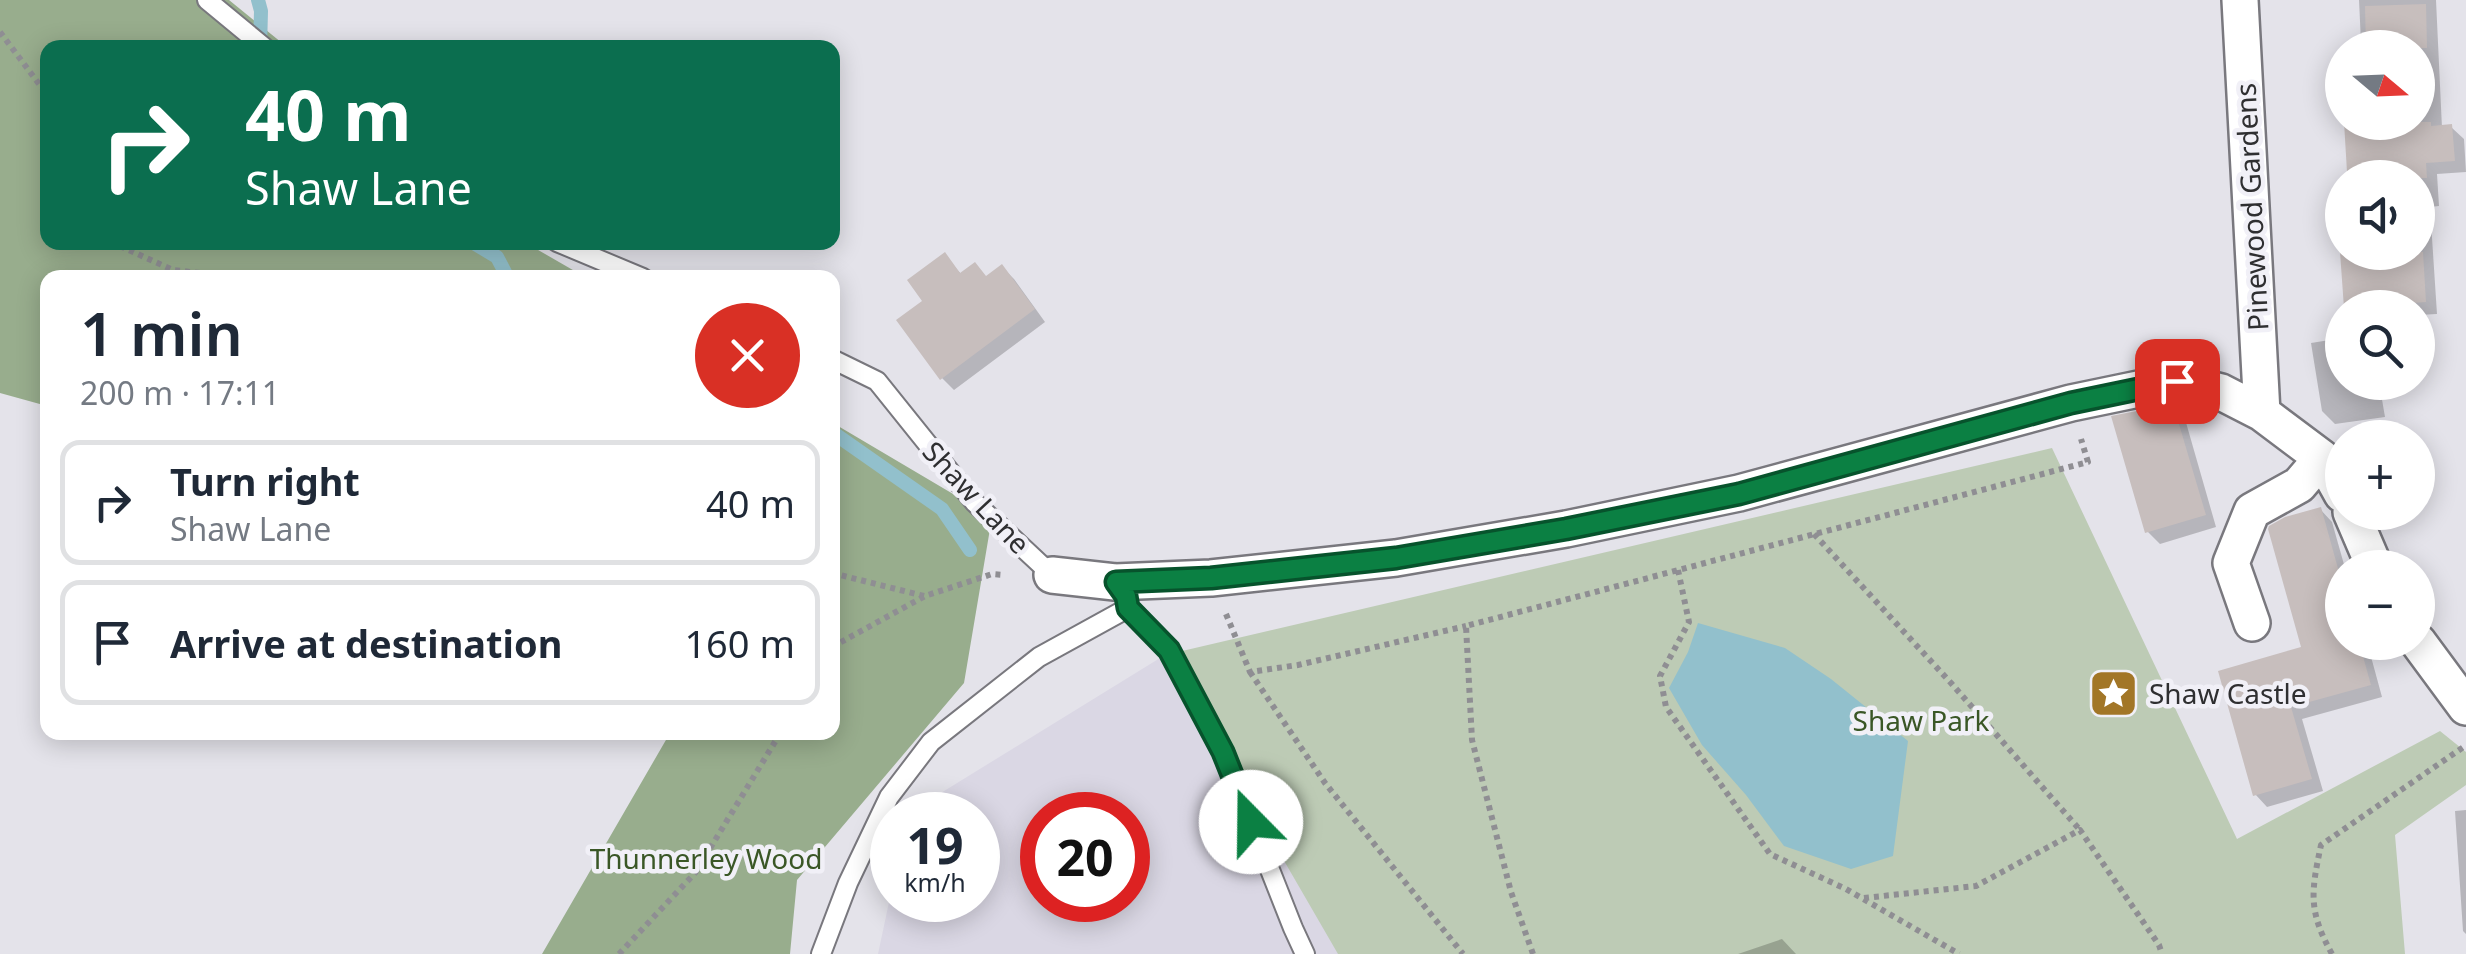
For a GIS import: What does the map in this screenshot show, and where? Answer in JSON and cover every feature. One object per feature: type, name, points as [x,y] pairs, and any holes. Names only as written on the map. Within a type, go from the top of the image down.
[{"type":"street","name":"Pinewood Gardens","points":[[2240,0],[2262,413]]},
{"type":"street","name":"Shaw Lane","points":[[1052,575],[1122,595],[1211,578],[1396,558],[1739,494],[2071,403],[2177,381],[2221,392],[2262,413],[2325,463]]},
{"type":"street","points":[[2252,623],[2232,563],[2252,511],[2299,485],[2322,458]]},
{"type":"street","points":[[2432,660],[2466,706]]},
{"type":"lane","points":[[206,0],[255,40]]},
{"type":"lane","points":[[575,250],[624,270]]},
{"type":"lane","name":"Shaw Lane","points":[[840,364],[877,381],[976,503],[1052,575]]},
{"type":"lane","points":[[821,954],[848,883],[889,797],[931,742],[1122,595],[1169,650],[1223,752],[1305,954]]},
{"type":"path","points":[[0,32],[40,85]]},
{"type":"path","points":[[128,250],[172,270]]},
{"type":"path","points":[[1250,672],[1298,665],[1466,626],[2088,462],[2071,403]]},
{"type":"path","points":[[1814,534],[2080,830],[2162,954]]},
{"type":"path","points":[[1678,570],[1689,622],[1660,676],[1666,708],[1770,854],[1863,898],[1959,954]]},
{"type":"path","points":[[840,643],[925,596],[992,574],[1052,575]]},
{"type":"path","points":[[840,575],[925,596]]},
{"type":"path","points":[[1211,578],[1250,672],[1325,783],[1462,954]]},
{"type":"path","points":[[1466,626],[1472,740],[1511,892],[1533,954]]},
{"type":"path","points":[[620,954],[695,872],[776,740]]},
{"type":"path","points":[[2332,954],[2319,932],[2312,890],[2321,845],[2466,746]]},
{"type":"path","points":[[1863,898],[1976,886],[2080,830]]},
{"type":"shaded area","points":[[1173,650],[1341,954],[878,954],[885,922],[1000,922],[1000,792],[942,792]]},
{"type":"green space","points":[[0,0],[229,0],[278,40],[40,40],[40,250],[538,250],[573,270],[40,270],[40,404],[0,393]]},
{"type":"green space","name":"Thunnerley Wood","points":[[840,427],[992,517],[964,683],[797,880],[790,954],[542,954],[666,740],[840,740]]},
{"type":"green space","name":"Shaw Park","points":[[2052,448],[2237,839],[2440,731],[2466,752],[2466,785],[2395,835],[2405,954],[1338,954],[1165,655]]},
{"type":"water","points":[[1698,623],[1785,648],[1831,679],[1908,741],[1893,856],[1851,869],[1784,846],[1702,745],[1669,688]]},
{"type":"building","points":[[2426,4],[2427,30],[2366,30],[2365,6]]},
{"type":"building","points":[[2452,124],[2455,161],[2346,160],[2345,140],[2435,140],[2435,126]]},
{"type":"building","points":[[945,252],[960,273],[975,262],[986,276],[1002,264],[1035,309],[940,380],[896,320],[922,301],[907,280]]},
{"type":"building","points":[[2341,270],[2424,270],[2425,290],[2343,290]]},
{"type":"building","points":[[2173,404],[2206,515],[2145,533],[2111,416]]},
{"type":"building","points":[[2321,507],[2333,550],[2325,550],[2325,660],[2364,660],[2371,685],[2291,707],[2312,779],[2253,796],[2218,671],[2301,647],[2268,529],[2285,517]]},
{"type":"waterway","points":[[258,0],[260,40]]},
{"type":"waterway","points":[[485,250],[497,257],[504,270]]},
{"type":"waterway","points":[[840,438],[942,509],[970,550]]},
{"type":"place","name":"Shaw Castle","points":[[2114,693]]},
{"type":"route","points":[[1251,822],[1223,752],[1169,650],[1128,608],[1126,596],[1116,582],[1211,578],[1396,558],[1566,529],[1739,494],[2071,403],[2177,381]]}]
